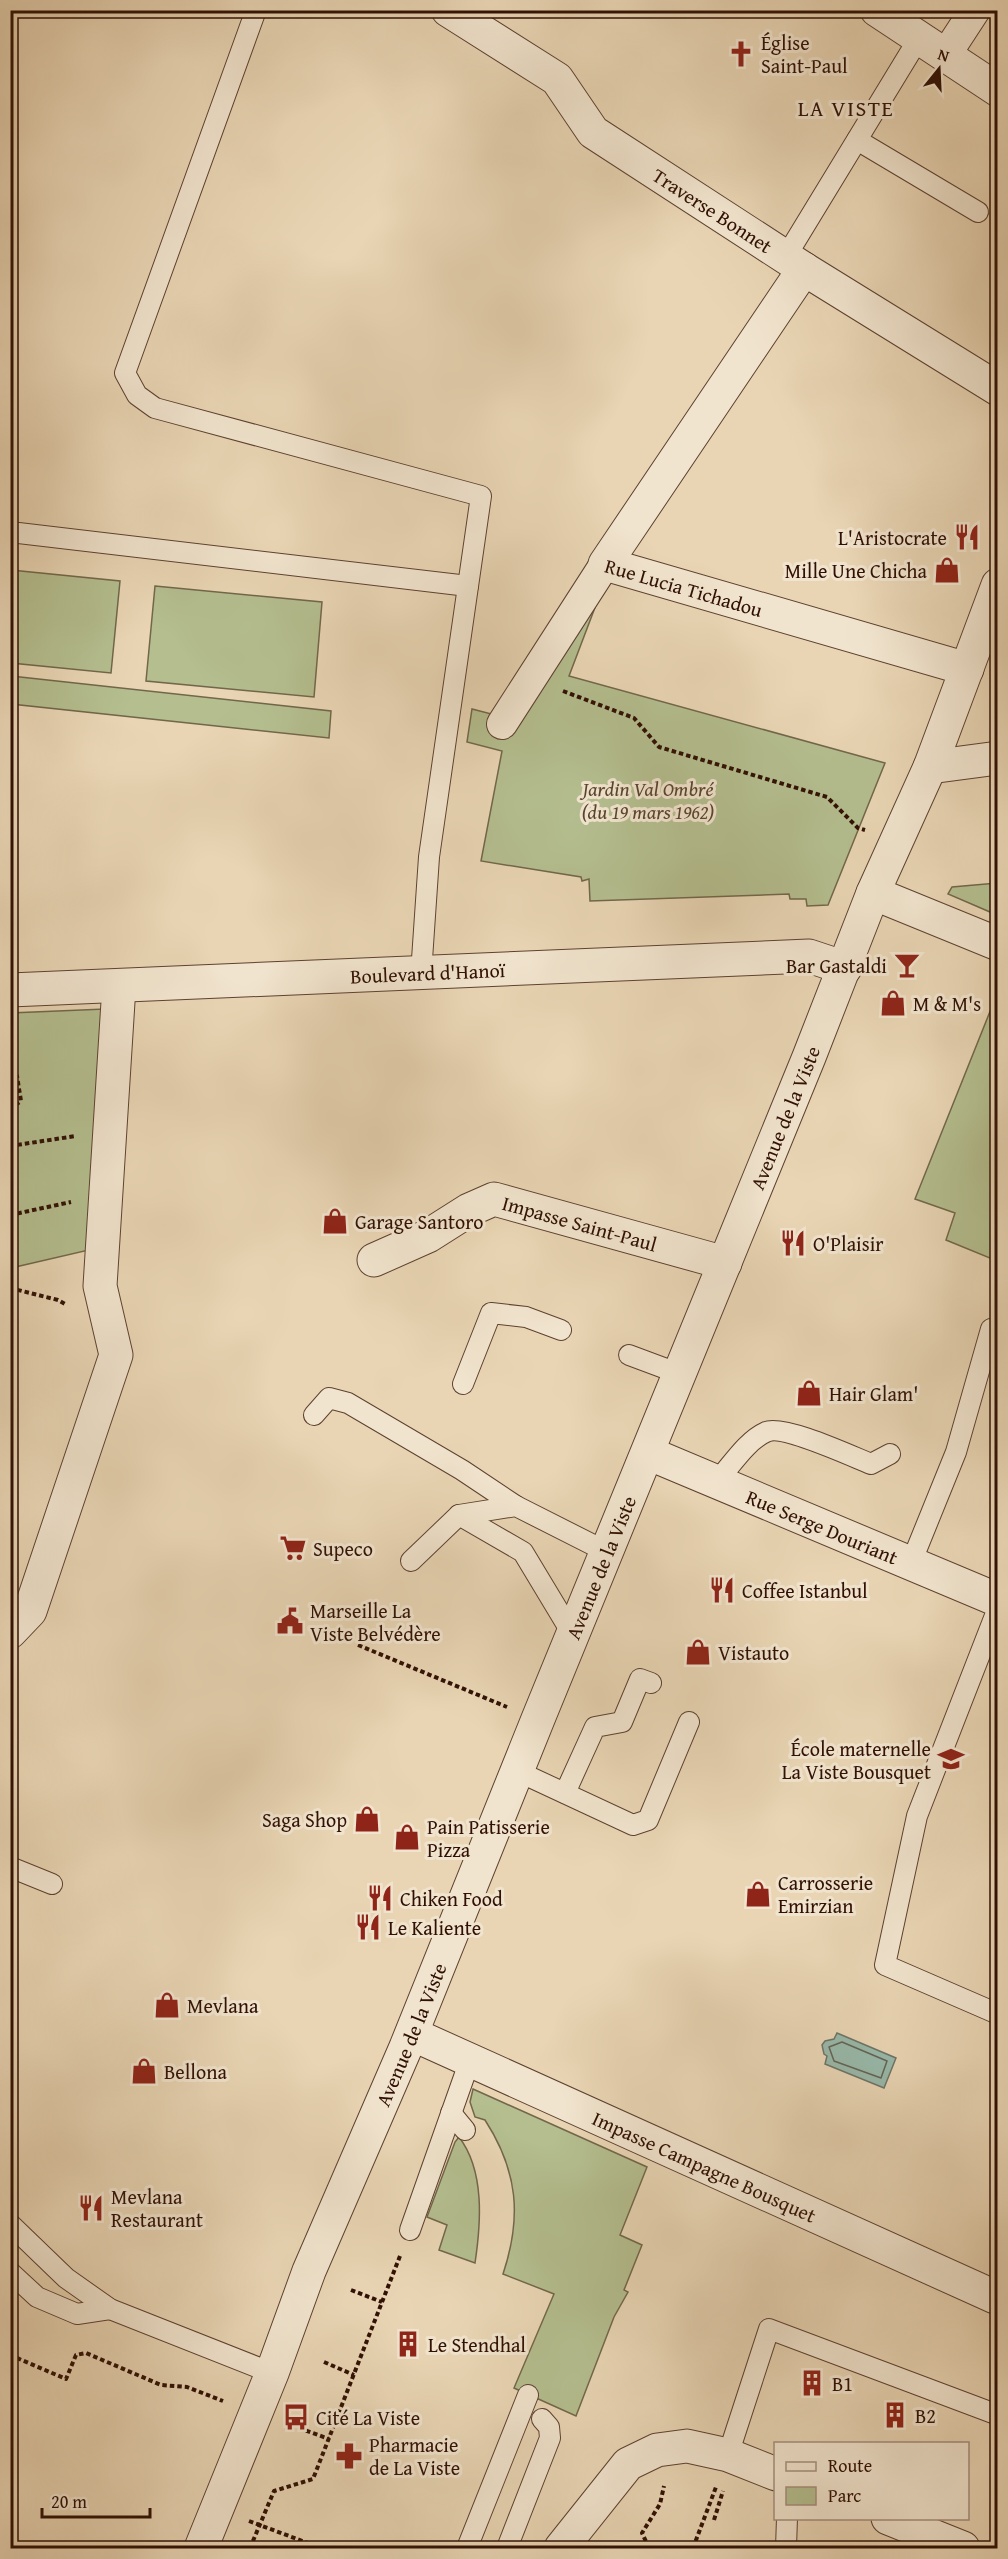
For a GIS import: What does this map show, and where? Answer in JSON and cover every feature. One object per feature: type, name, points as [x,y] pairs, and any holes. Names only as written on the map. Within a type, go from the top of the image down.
[{"type":"street","name":"Traverse Bonnet","points":[[448,10],[557,79],[593,132],[794,263],[998,389]]},
{"type":"street","points":[[877,10],[998,90]]},
{"type":"street","points":[[945,56],[975,10]]},
{"type":"street","name":"Rue Lucia Tichadou","points":[[794,263],[605,564],[967,669]]},
{"type":"street","points":[[502,724],[605,564]]},
{"type":"street","name":"Avenue de la Viste","points":[[201,2548],[272,2373],[309,2271],[412,2034],[873,894],[930,767],[998,585]]},
{"type":"street","points":[[930,767],[998,758]]},
{"type":"street","points":[[873,894],[998,944]]},
{"type":"street","name":"Boulevard d'Hanoï","points":[[10,990],[809,956],[845,968]]},
{"type":"street","points":[[10,1632],[30,1611],[116,1355],[100,1286],[119,987]]},
{"type":"street","name":"Impasse Saint-Paul","points":[[374,1260],[428,1236],[469,1210],[494,1199],[725,1263]]},
{"type":"street","name":"Rue Serge Douriant","points":[[648,1453],[998,1600]]},
{"type":"street","name":"Impasse Campagne Bousquet","points":[[412,2034],[995,2297],[998,2294]]},
{"type":"street","points":[[561,2548],[628,2464],[657,2450],[687,2446],[728,2455],[774,2473]]},
{"type":"street","points":[[893,2520],[963,2548]]},
{"type":"lane","points":[[256,10],[125,373],[137,395],[155,408],[482,496],[429,857],[421,974]]},
{"type":"lane","points":[[794,263],[857,140],[919,38]]},
{"type":"lane","points":[[857,140],[978,213]]},
{"type":"lane","points":[[10,532],[468,586]]},
{"type":"lane","points":[[463,1384],[491,1313],[526,1317],[561,1330]]},
{"type":"lane","points":[[910,1563],[956,1452],[991,1329]]},
{"type":"lane","points":[[629,1355],[680,1374]]},
{"type":"lane","points":[[314,1415],[329,1398],[348,1402],[462,1470],[516,1506],[607,1552]]},
{"type":"lane","points":[[717,1481],[753,1441],[767,1431],[788,1432],[871,1464],[890,1454]]},
{"type":"lane","points":[[411,1560],[459,1515],[516,1506]]},
{"type":"lane","points":[[459,1515],[523,1552],[573,1635]]},
{"type":"lane","points":[[998,1608],[917,1816],[885,1965],[998,2014]]},
{"type":"lane","points":[[565,1793],[595,1727],[622,1722],[640,1679],[651,1683]]},
{"type":"lane","points":[[517,1771],[633,1825],[648,1820],[689,1722]]},
{"type":"lane","points":[[10,1867],[52,1884]]},
{"type":"lane","points":[[407,2238],[470,2060]]},
{"type":"lane","points":[[451,2113],[465,2130]]},
{"type":"lane","points":[[10,2224],[66,2278],[110,2309],[272,2373]]},
{"type":"lane","points":[[10,2272],[37,2297],[76,2314],[110,2309]]},
{"type":"lane","points":[[728,2455],[769,2329],[998,2415]]},
{"type":"lane","points":[[467,2548],[528,2395]]},
{"type":"lane","points":[[507,2548],[550,2438],[549,2427],[542,2419]]},
{"type":"lane","points":[[786,2548],[787,2520]]},
{"type":"path","points":[[532,679],[634,718],[659,747],[827,797],[858,828],[897,841]]},
{"type":"path","points":[[10,1069],[17,1076],[21,1101],[10,1109]]},
{"type":"path","points":[[10,1146],[79,1136],[78,1147]]},
{"type":"path","points":[[10,1215],[77,1201]]},
{"type":"path","points":[[10,1288],[85,1309],[104,1305]]},
{"type":"path","points":[[358,1644],[484,1698]]},
{"type":"path","points":[[250,2548],[274,2491],[314,2479],[407,2238]]},
{"type":"path","points":[[351,2290],[382,2302]]},
{"type":"path","points":[[10,2355],[66,2379],[76,2355],[86,2353],[161,2385],[187,2387],[224,2402],[240,2361]]},
{"type":"path","points":[[324,2362],[354,2375]]},
{"type":"path","points":[[299,2428],[329,2439]]},
{"type":"path","points":[[649,2548],[642,2533],[660,2504],[664,2493],[663,2480]]},
{"type":"path","points":[[693,2548],[717,2486]]},
{"type":"path","points":[[714,2520],[724,2487]]},
{"type":"path","points":[[245,2520],[321,2548]]},
{"type":"green space","points":[[11,570],[120,581],[111,673],[11,663]]},
{"type":"green space","points":[[155,586],[322,602],[314,697],[146,681]]},
{"type":"green space","name":"Jardin Val Ombré (du 19 mars 1962)","points":[[599,597],[569,676],[885,763],[828,905],[807,906],[806,899],[790,899],[789,894],[590,901],[589,879],[582,881],[581,877],[481,861],[502,751],[467,742],[472,709],[495,715]]},
{"type":"green space","points":[[11,676],[331,711],[329,738],[11,704]]},
{"type":"green space","points":[[997,883],[997,915],[948,894],[952,887]]},
{"type":"green space","points":[[997,994],[997,1261],[946,1240],[955,1213],[915,1199]]},
{"type":"green space","points":[[105,1009],[89,1250],[11,1268],[10,1013]]},
{"type":"green space","points":[[473,2089],[647,2167],[620,2235],[642,2245],[624,2290],[628,2292],[614,2317],[576,2416],[514,2388],[554,2294],[503,2274],[513,2233],[514,2195],[510,2176],[496,2139],[485,2120],[475,2117],[470,2102]]},
{"type":"green space","points":[[459,2137],[473,2165],[477,2181],[479,2231],[475,2263],[439,2250],[447,2225],[427,2217],[455,2142]]},
{"type":"water","points":[[837,2033],[896,2058],[884,2088],[825,2064],[827,2056],[824,2054],[822,2045],[825,2041],[834,2039]]},
{"type":"place","name":"Église Saint-Paul","points":[[741,54]]},
{"type":"place","name":"L'Aristocrate","points":[[967,537]]},
{"type":"place","name":"Mille Une Chicha","points":[[947,570]]},
{"type":"place","name":"Bar Gastaldi","points":[[907,965]]},
{"type":"place","name":"M & M's","points":[[893,1003]]},
{"type":"place","name":"Garage Santoro","points":[[335,1221]]},
{"type":"place","name":"O'Plaisir","points":[[793,1243]]},
{"type":"place","name":"Hair Glam'","points":[[809,1393]]},
{"type":"place","name":"Supeco","points":[[293,1548]]},
{"type":"place","name":"Coffee Istanbul","points":[[722,1590]]},
{"type":"place","name":"Marseille La Viste Belvédère","points":[[290,1621]]},
{"type":"place","name":"Vistauto","points":[[698,1652]]},
{"type":"place","name":"École maternelle La Viste Bousquet","points":[[951,1759]]},
{"type":"place","name":"Saga Shop","points":[[367,1819]]},
{"type":"place","name":"Pain Patisserie Pizza","points":[[407,1837]]},
{"type":"place","name":"Carrosserie Emirzian","points":[[758,1894]]},
{"type":"place","name":"Chiken Food","points":[[380,1898]]},
{"type":"place","name":"Le Kaliente","points":[[368,1927]]},
{"type":"place","name":"Mevlana","points":[[167,2005]]},
{"type":"place","name":"Bellona","points":[[144,2071]]},
{"type":"place","name":"Mevlana Restaurant","points":[[91,2208]]},
{"type":"place","name":"Le Stendhal","points":[[408,2344]]},
{"type":"place","name":"B1","points":[[812,2383]]},
{"type":"place","name":"B2","points":[[895,2415]]},
{"type":"place","name":"Cité La Viste","points":[[296,2417]]},
{"type":"place","name":"Pharmacie de La Viste","points":[[349,2456]]},
{"type":"district","name":"LA VISTE","points":[[846,108]]}]
